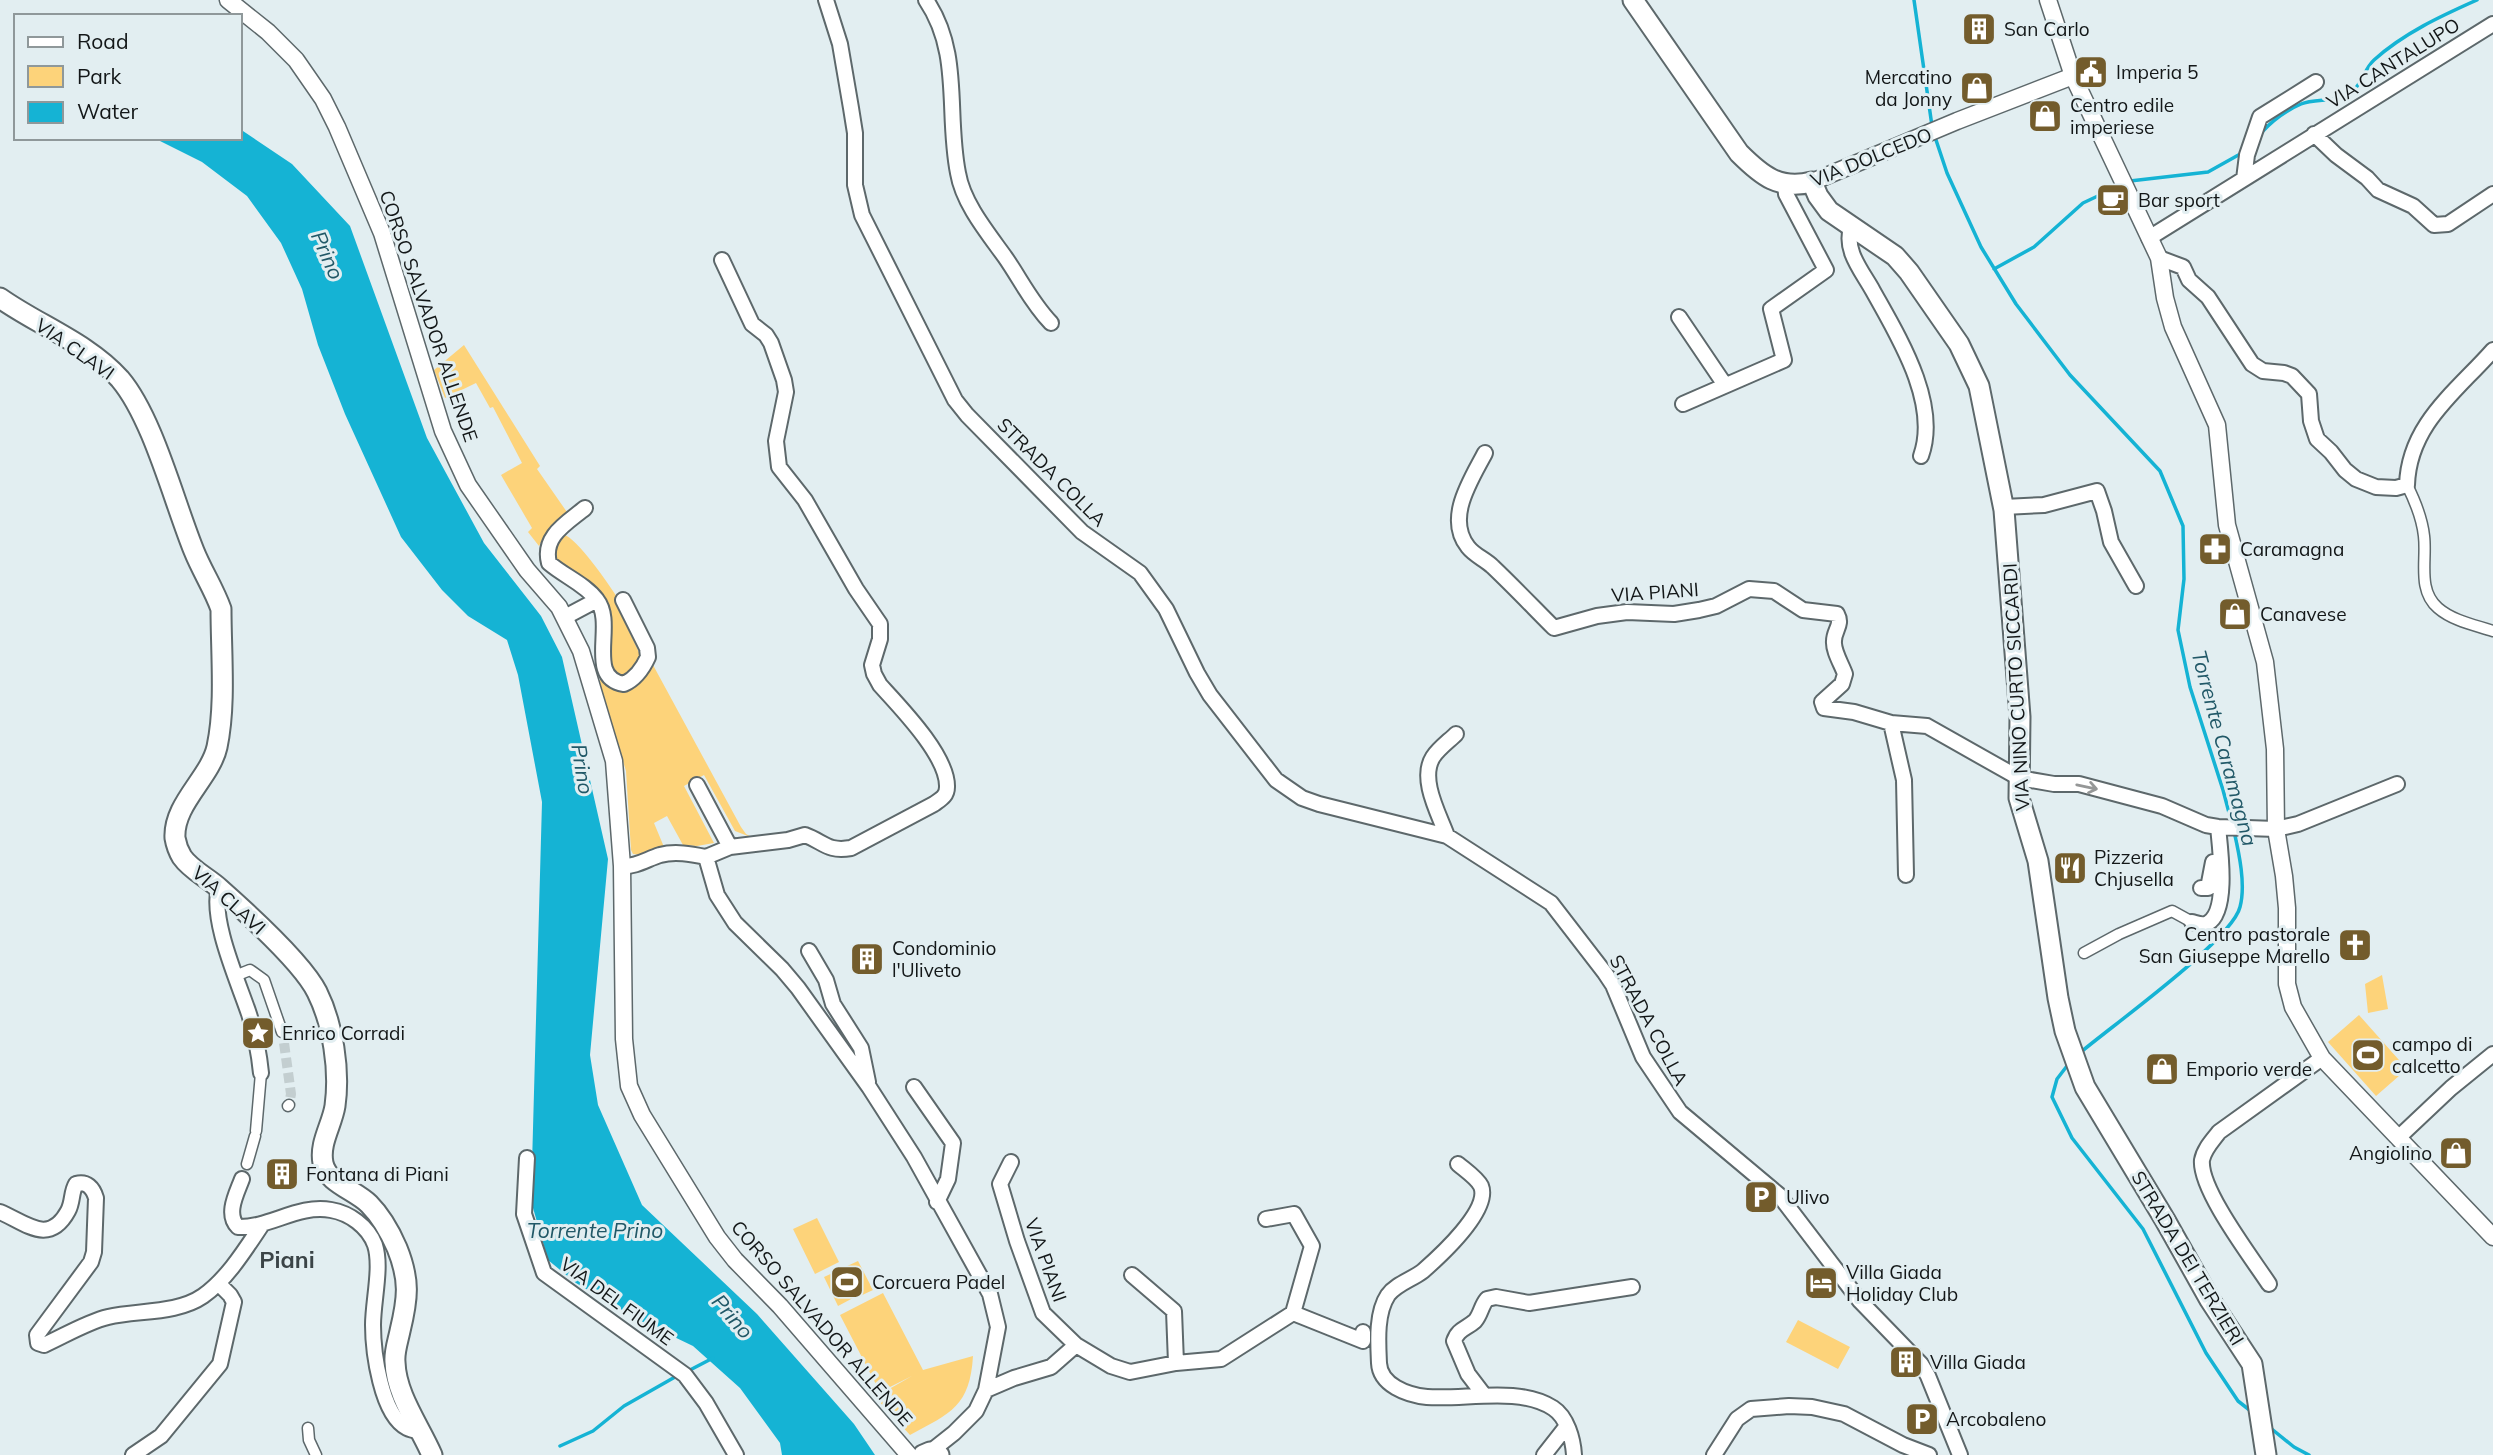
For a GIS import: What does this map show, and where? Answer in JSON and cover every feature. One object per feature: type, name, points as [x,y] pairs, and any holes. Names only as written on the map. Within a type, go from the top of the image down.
[{"type":"main road","name":"VIA DOLCEDO","points":[[1633,0],[1739,153],[1756,170],[1775,181],[1795,186],[1812,182]]},
{"type":"main road","name":"VIA NINO CURTO SICCARDI","points":[[1812,182],[1829,211],[1895,256],[1933,304],[1971,366],[1984,402],[2004,507],[2020,717],[2019,798],[2038,861],[2058,998],[2068,1043],[2078,1071]]},
{"type":"main road","name":"VIA CLAVI","points":[[0,298],[63,336],[102,363],[119,379],[148,428],[195,554],[215,592],[221,609],[219,735],[213,760],[179,817],[175,840],[183,858],[219,887],[290,957],[318,993],[331,1032],[335,1060],[335,1105],[324,1142],[324,1166],[328,1175],[371,1206],[386,1225],[396,1247],[408,1288],[395,1361],[401,1392],[432,1455]]},
{"type":"main road","name":"STRADA DEI TERZIERI","points":[[2078,1071],[2210,1300],[2252,1364],[2265,1446]]},
{"type":"street","name":"CORSO SALVADOR ALLENDE","points":[[228,0],[268,32],[296,61],[323,99],[382,233],[443,430],[468,485],[527,570],[559,607],[580,651],[614,761],[622,866],[624,1039],[629,1086],[642,1115],[729,1252],[926,1454]]},
{"type":"street","name":"STRADA COLLA","points":[[826,0],[840,44],[851,108],[855,133],[855,186],[862,215],[923,333],[944,380],[967,415],[1082,532],[1140,572],[1151,585],[1176,628],[1196,673],[1210,695],[1276,780],[1301,798],[1319,804],[1447,836],[1539,894],[1559,912],[1613,985],[1643,1057],[1673,1103],[1692,1123],[1779,1195],[1860,1301],[1921,1364],[1960,1455]]},
{"type":"street","points":[[926,0],[945,35],[958,177],[995,245],[1031,300],[1051,323]]},
{"type":"street","points":[[2048,0],[2073,76],[2159,258],[2173,327],[2220,437],[2227,525],[2265,662],[2275,749],[2276,829],[2284,876],[2287,984],[2293,1007],[2322,1058],[2493,1237]]},
{"type":"street","name":"VIA CANTALUPO","points":[[2150,238],[2493,24]]},
{"type":"street","name":"VIA DOLCEDO","points":[[1812,182],[2073,76]]},
{"type":"street","name":"VIA CANTALUPO","points":[[2244,179],[2247,155],[2260,117],[2316,82]]},
{"type":"street","points":[[2314,134],[2378,190],[2413,206],[2434,225],[2448,224],[2493,194]]},
{"type":"street","name":"VIA DOLCEDO","points":[[1683,404],[1784,360],[1771,309],[1826,270],[1786,194],[1785,184]]},
{"type":"street","points":[[1851,228],[1848,236],[1849,249],[1878,299],[1917,380],[1927,434],[1921,456]]},
{"type":"street","points":[[2159,258],[2183,267],[2189,280],[2208,298],[2252,364],[2263,371],[2292,376],[2309,394],[2311,421],[2317,439],[2345,470],[2356,479],[2376,487],[2396,488],[2407,485]]},
{"type":"street","points":[[622,866],[630,867],[662,855],[686,853],[706,857],[730,847],[788,840],[805,835],[825,847],[839,850],[851,848],[934,804],[944,797],[947,787],[932,747],[880,685],[874,674],[872,665],[880,639],[880,624],[856,589],[819,522],[779,467],[776,441],[786,392],[783,380],[771,343],[766,335],[752,324],[722,260]]},
{"type":"street","points":[[1679,317],[1725,385]]},
{"type":"street","points":[[2493,350],[2452,390],[2426,424],[2412,454],[2407,485],[2418,509],[2424,536],[2425,584],[2430,597],[2438,608],[2458,619],[2493,631]]},
{"type":"street","name":"VIA PIANI","points":[[1485,453],[1460,506],[1458,520],[1461,538],[1469,549],[1490,564],[1554,628],[1597,616],[1628,612],[1674,614],[1699,610],[1716,606],[1749,589],[1774,591],[1803,610],[1837,614],[1839,618],[1834,641],[1845,674],[1842,684],[1822,702],[1824,708],[1854,712],[1891,723],[1927,726],[2020,778],[2091,787],[2162,806],[2214,826],[2276,829]]},
{"type":"street","points":[[2004,507],[2044,505],[2097,491],[2111,542],[2136,586]]},
{"type":"street","points":[[585,508],[549,540],[547,554],[549,563],[597,600],[604,621],[605,674],[609,680],[624,684],[631,681],[649,657],[623,600]]},
{"type":"street","points":[[565,617],[597,600]]},
{"type":"street","points":[[1891,723],[1904,780],[1906,875]]},
{"type":"street","points":[[1447,836],[1433,798],[1428,767],[1433,756],[1457,734]]},
{"type":"street","points":[[2276,829],[2298,824],[2397,784]]},
{"type":"street","points":[[697,785],[730,847]]},
{"type":"street","points":[[2201,888],[2208,888],[2213,866],[2214,826]]},
{"type":"street","points":[[2084,953],[2172,911],[2192,922],[2208,923],[2216,913],[2221,896],[2221,853],[2214,826]]},
{"type":"street","points":[[706,857],[717,895],[735,923],[798,988],[869,1087],[914,1157],[990,1294],[998,1327],[986,1390],[976,1411],[954,1433],[926,1454]]},
{"type":"street","points":[[219,887],[215,901],[235,976],[256,1037],[261,1073],[255,1133],[234,1200],[233,1222],[238,1227],[261,1226],[297,1211],[328,1209],[343,1213],[366,1230],[374,1244],[377,1260],[373,1326],[378,1367],[387,1405],[405,1427],[422,1432]]},
{"type":"street","points":[[809,951],[826,980],[832,1004],[861,1048],[869,1087]]},
{"type":"street","points":[[235,976],[250,970],[264,980],[283,1038]]},
{"type":"street","points":[[2398,1138],[2451,1088],[2493,1054]]},
{"type":"street","points":[[2269,1284],[2211,1193],[2203,1174],[2202,1159],[2208,1145],[2219,1132],[2322,1058]]},
{"type":"street","points":[[914,1087],[953,1143],[948,1179],[937,1202]]},
{"type":"street","name":"VIA DEL FIUME","points":[[527,1158],[524,1214],[544,1273],[685,1375],[706,1403],[736,1455]]},
{"type":"street","name":"VIA PIANI","points":[[1011,1162],[1000,1184],[1043,1313],[1076,1345],[1111,1366],[1130,1372],[1176,1363],[1221,1359],[1293,1314]]},
{"type":"street","points":[[1458,1164],[1481,1185],[1483,1194],[1479,1209],[1458,1236],[1422,1271],[1389,1293],[1382,1308],[1378,1338],[1379,1368],[1387,1383],[1403,1391],[1426,1397],[1484,1395],[1538,1401],[1553,1408],[1563,1417],[1574,1455]]},
{"type":"street","points":[[0,1212],[36,1230],[46,1231],[54,1228],[70,1208],[72,1189],[76,1184],[82,1182],[89,1185],[96,1198],[94,1252],[91,1262],[37,1335],[38,1343],[44,1345],[106,1317],[173,1307],[201,1298],[218,1283],[261,1226]]},
{"type":"street","points":[[1266,1219],[1294,1214],[1312,1246],[1293,1314],[1363,1341],[1363,1332]]},
{"type":"street","points":[[1132,1275],[1174,1311],[1176,1363]]},
{"type":"street","points":[[133,1455],[161,1436],[220,1364],[234,1302],[218,1283]]},
{"type":"street","points":[[1484,1395],[1468,1374],[1454,1341],[1461,1329],[1473,1323],[1479,1316],[1487,1299],[1496,1297],[1529,1303],[1632,1287]]},
{"type":"street","points":[[986,1390],[1051,1367],[1076,1345]]},
{"type":"street","points":[[1714,1455],[1737,1419],[1751,1409],[1789,1406],[1844,1413],[1903,1445],[1929,1455]]},
{"type":"street","points":[[1544,1455],[1566,1427]]},
{"type":"street","points":[[308,1428],[309,1440],[316,1455]]},
{"type":"green space","points":[[464,345],[540,466],[537,469],[569,515],[545,534],[539,546],[528,532],[532,528],[501,475],[522,463],[493,407],[490,408],[476,383],[445,398],[434,370]]},
{"type":"green space","points":[[563,534],[584,552],[617,597],[614,599],[642,659],[628,676],[621,679],[610,672],[609,620],[555,562],[551,549]]},
{"type":"green space","points":[[653,665],[741,827],[753,838],[735,831],[704,775],[684,786],[714,843],[683,845],[667,816],[654,823],[664,847],[641,855],[633,854],[626,771],[598,681],[602,679],[615,689],[632,688]]},
{"type":"green space","points":[[2382,975],[2388,1009],[2368,1013],[2365,984]]},
{"type":"green space","name":"campo di calcetto","points":[[2359,1015],[2407,1069],[2376,1096],[2328,1042]]},
{"type":"green space","points":[[817,1218],[839,1262],[815,1274],[793,1229]]},
{"type":"green space","points":[[858,1261],[873,1290],[858,1297],[843,1268]]},
{"type":"green space","points":[[839,1270],[853,1298],[838,1306],[824,1277]]},
{"type":"green space","points":[[883,1293],[923,1370],[973,1356],[968,1386],[956,1406],[910,1435],[875,1397],[912,1376],[880,1392],[840,1315]]},
{"type":"green space","points":[[1798,1320],[1850,1347],[1838,1369],[1786,1342]]},
{"type":"water","name":"Torrente Prino","points":[[242,130],[292,164],[350,226],[427,438],[484,543],[541,616],[562,657],[608,859],[590,1055],[598,1105],[642,1205],[757,1314],[854,1424],[875,1455],[782,1455],[780,1443],[740,1388],[693,1346],[641,1321],[576,1283],[548,1260],[531,1201],[542,802],[518,675],[507,640],[468,616],[442,590],[401,537],[345,414],[318,345],[302,289],[281,243],[247,196],[202,162],[158,140],[242,140]]},
{"type":"waterway","name":"Torrente Caramagna","points":[[1914,0],[1932,126]]},
{"type":"waterway","points":[[2262,132],[2280,116],[2301,104],[2348,95],[2356,88],[2371,63],[2398,41],[2477,0]]},
{"type":"waterway","name":"Torrente Caramagna","points":[[1935,137],[1947,173],[1981,247],[2016,304],[2070,375],[2160,471],[2183,526],[2184,579],[2178,630],[2190,687],[2232,824]]},
{"type":"waterway","points":[[2130,181],[2208,172],[2242,153]]},
{"type":"waterway","points":[[1994,269],[2034,247],[2083,203],[2119,186]]},
{"type":"waterway","name":"Torrente Caramagna","points":[[2081,1052],[2195,960],[2232,922],[2242,898],[2241,869],[2234,831]]},
{"type":"waterway","name":"Torrente Caramagna","points":[[2070,1062],[2057,1079],[2052,1097],[2072,1138],[2143,1229],[2206,1353],[2238,1401],[2252,1412]]},
{"type":"waterway","points":[[690,1370],[713,1358]]},
{"type":"waterway","points":[[560,1446],[593,1431],[624,1406],[675,1377]]},
{"type":"waterway","name":"Torrente Caramagna","points":[[2268,1426],[2294,1447],[2309,1455]]},
{"type":"tunnel","points":[[284,1043],[291,1094],[289,1105]]},
{"type":"place","name":"San Carlo","points":[[1979,29]]},
{"type":"place","name":"Imperia 5","points":[[2091,72]]},
{"type":"place","name":"Mercatino da Jonny","points":[[1977,88]]},
{"type":"place","name":"Centro edile imperiese","points":[[2045,116]]},
{"type":"place","name":"Bar sport","points":[[2113,200]]},
{"type":"place","name":"Caramagna","points":[[2215,549]]},
{"type":"place","name":"Canavese","points":[[2235,614]]},
{"type":"place","name":"Pizzeria Chjusella","points":[[2070,868]]},
{"type":"place","name":"Centro pastorale San Giuseppe Marello","points":[[2355,945]]},
{"type":"place","name":"Condominio l'Uliveto","points":[[867,959]]},
{"type":"place","name":"Enrico Corradi","points":[[258,1033]]},
{"type":"place","name":"campo di calcetto","points":[[2368,1055]]},
{"type":"place","name":"Emporio verde","points":[[2162,1069]]},
{"type":"place","name":"Angiolino","points":[[2456,1153]]},
{"type":"place","name":"Fontana di Piani","points":[[282,1174]]},
{"type":"place","name":"Ulivo","points":[[1761,1197]]},
{"type":"place","name":"Corcuera Padel","points":[[847,1282]]},
{"type":"place","name":"Villa Giada Holiday Club","points":[[1821,1283]]},
{"type":"place","name":"Villa Giada","points":[[1906,1362]]},
{"type":"place","name":"Arcobaleno","points":[[1922,1419]]},
{"type":"district","name":"Piani","points":[[287,1259]]},
{"type":"water label","name":"Prino","points":[[328,255]]},
{"type":"water label","name":"Prino","points":[[583,769]]},
{"type":"water label","name":"Prino","points":[[733,1316]]}]
